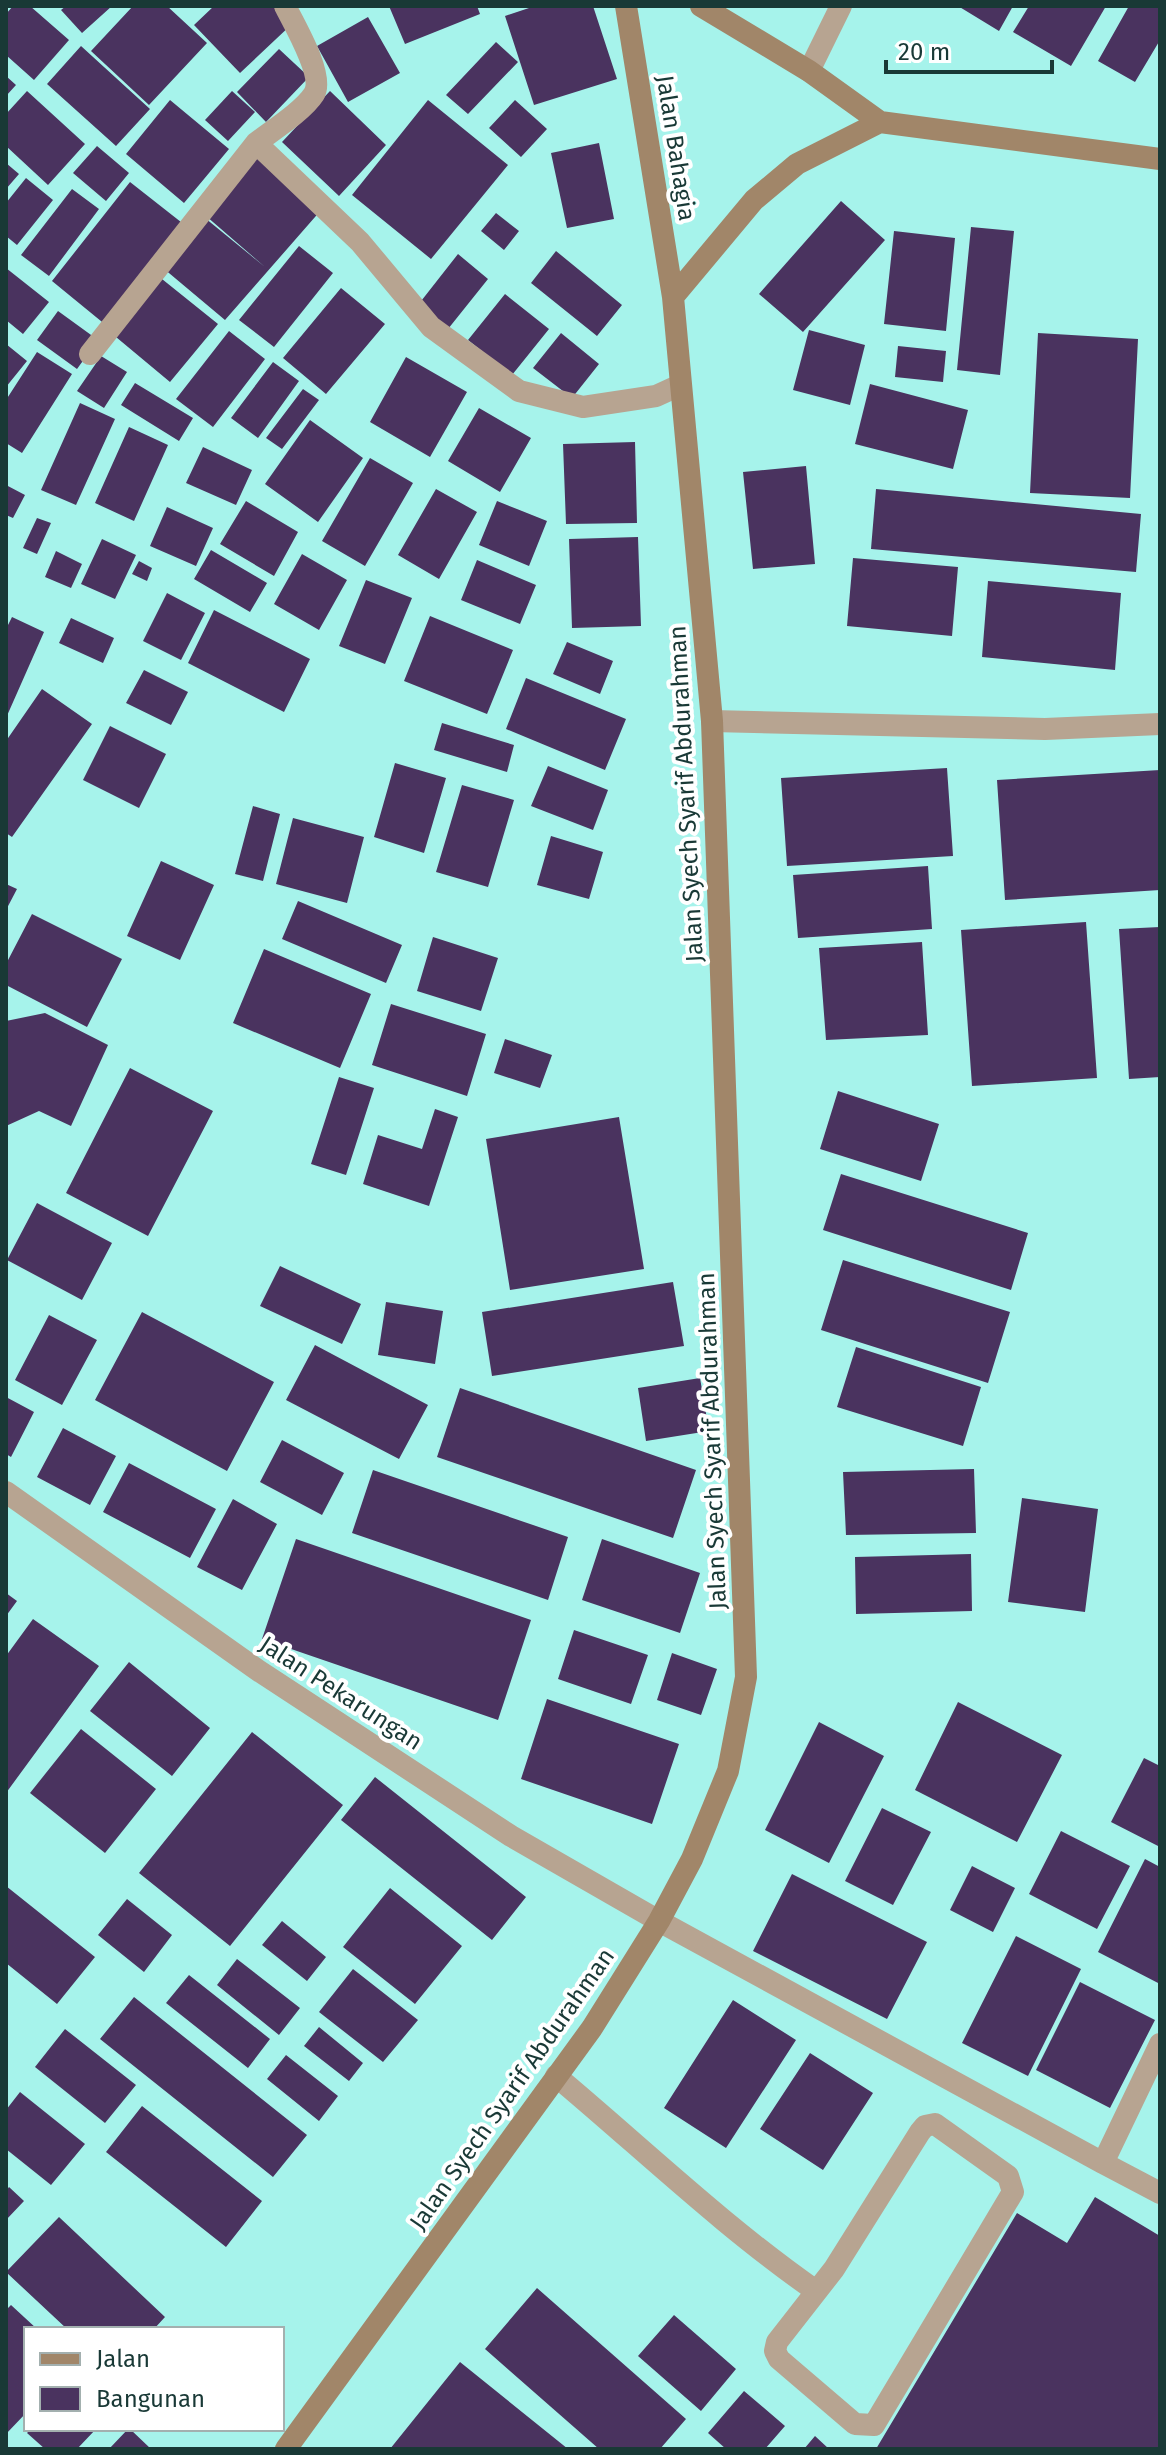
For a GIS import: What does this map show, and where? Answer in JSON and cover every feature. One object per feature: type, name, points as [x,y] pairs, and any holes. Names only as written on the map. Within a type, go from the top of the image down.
[{"type":"main road","name":"Jalan Bahagia","points":[[626,6],[673,297]]},
{"type":"main road","points":[[701,6],[809,71],[880,122],[1160,159]]},
{"type":"main road","points":[[673,297],[754,200],[797,164],[880,122]]},
{"type":"main road","name":"Jalan Syech Syarif Abdurahman","points":[[286,2449],[592,2028],[659,1921],[692,1859],[728,1771],[746,1677],[712,721],[673,297]]},
{"type":"street","points":[[90,354],[256,143],[314,94],[318,84],[305,44],[285,6]]},
{"type":"street","points":[[809,71],[841,6]]},
{"type":"street","points":[[256,143],[360,242],[431,327],[519,391],[583,407],[656,396],[680,385]]},
{"type":"street","points":[[712,721],[1045,729],[1160,724]]},
{"type":"street","name":"Jalan Pekarungan","points":[[6,1492],[285,1688],[511,1836],[659,1921],[1160,2193]]},
{"type":"street","points":[[1103,2163],[1160,2044]]},
{"type":"street","points":[[556,2076],[718,2214],[816,2291]]},
{"type":"street","points":[[935,2124],[1008,2176],[1013,2192],[874,2425],[855,2424],[779,2359],[775,2351],[777,2342],[816,2291],[834,2269],[925,2126],[935,2124]]},
{"type":"building","points":[[13,6],[30,6],[69,40],[34,80],[6,55],[6,14]]},
{"type":"building","points":[[66,6],[112,6],[82,33],[61,10]]},
{"type":"building","points":[[133,6],[167,6],[207,43],[149,105],[91,51]]},
{"type":"building","points":[[214,6],[274,6],[292,24],[240,73],[194,25]]},
{"type":"building","points":[[389,6],[477,6],[480,14],[405,44]]},
{"type":"building","points":[[535,6],[593,6],[617,79],[534,105],[505,16]]},
{"type":"building","points":[[958,6],[1013,6],[999,31]]},
{"type":"building","points":[[1029,6],[1106,6],[1071,66],[1013,32]]},
{"type":"building","points":[[1129,6],[1160,6],[1160,40],[1135,82],[1098,61]]},
{"type":"building","points":[[368,17],[400,73],[348,102],[317,46]]},
{"type":"building","points":[[496,42],[518,62],[468,114],[446,95]]},
{"type":"building","points":[[81,46],[150,109],[116,146],[47,84]]},
{"type":"building","points":[[279,49],[309,77],[266,122],[237,92]]},
{"type":"building","points":[[6,76],[16,85],[6,96]]},
{"type":"building","points":[[27,91],[85,144],[48,185],[6,146],[6,114]]},
{"type":"building","points":[[232,91],[255,112],[228,141],[205,120]]},
{"type":"building","points":[[330,91],[386,145],[339,196],[282,142]]},
{"type":"building","points":[[170,100],[229,149],[184,203],[126,154]]},
{"type":"building","points":[[428,100],[508,165],[431,259],[352,195]]},
{"type":"building","points":[[515,100],[547,129],[521,157],[489,128]]},
{"type":"building","points":[[599,143],[614,219],[567,228],[551,153]]},
{"type":"building","points":[[97,146],[129,173],[106,201],[73,173]]},
{"type":"building","points":[[259,154],[322,209],[225,320],[163,268],[205,218],[265,267],[206,216]]},
{"type":"building","points":[[6,163],[19,174],[6,189]]},
{"type":"building","points":[[26,178],[53,200],[17,245],[6,236],[6,203]]},
{"type":"building","points":[[130,182],[186,226],[107,326],[52,281]]},
{"type":"building","points":[[72,189],[99,209],[49,276],[21,255]]},
{"type":"building","points":[[841,201],[885,240],[803,332],[759,294]]},
{"type":"building","points":[[496,213],[519,231],[504,250],[481,231]]},
{"type":"building","points":[[971,227],[1014,231],[1000,375],[957,370]]},
{"type":"building","points":[[894,231],[955,238],[946,331],[884,324]]},
{"type":"building","points":[[299,246],[333,273],[274,347],[239,320]]},
{"type":"building","points":[[556,251],[622,305],[597,336],[531,283]]},
{"type":"building","points":[[458,254],[488,279],[448,329],[418,305]]},
{"type":"building","points":[[6,268],[49,302],[23,334],[6,320]]},
{"type":"building","points":[[157,275],[218,324],[170,382],[110,332]]},
{"type":"building","points":[[341,288],[385,324],[326,394],[283,358]]},
{"type":"building","points":[[505,294],[549,329],[512,375],[468,340]]},
{"type":"building","points":[[58,311],[98,340],[77,369],[37,340]]},
{"type":"building","points":[[809,330],[865,345],[850,405],[793,390]]},
{"type":"building","points":[[229,331],[265,359],[213,427],[176,399]]},
{"type":"building","points":[[561,333],[599,364],[572,398],[533,368]]},
{"type":"building","points":[[1038,333],[1138,339],[1130,498],[1030,493]]},
{"type":"building","points":[[6,344],[27,361],[6,387]]},
{"type":"building","points":[[898,346],[946,351],[943,382],[895,377]]},
{"type":"building","points":[[37,352],[72,374],[22,453],[6,443],[6,400]]},
{"type":"building","points":[[101,356],[127,372],[104,408],[77,391]]},
{"type":"building","points":[[406,357],[467,392],[430,457],[370,422]]},
{"type":"building","points":[[273,362],[299,381],[258,438],[231,418]]},
{"type":"building","points":[[135,383],[193,418],[179,441],[121,405]]},
{"type":"building","points":[[870,384],[968,410],[953,469],[855,444]]},
{"type":"building","points":[[303,389],[319,400],[282,449],[266,438]]},
{"type":"building","points":[[80,403],[115,419],[76,505],[41,490]]},
{"type":"building","points":[[479,408],[531,438],[500,492],[448,461]]},
{"type":"building","points":[[310,420],[363,458],[318,522],[265,484]]},
{"type":"building","points":[[129,427],[168,445],[134,521],[95,503]]},
{"type":"building","points":[[635,442],[637,523],[566,524],[563,444]]},
{"type":"building","points":[[203,447],[252,470],[236,505],[186,483]]},
{"type":"building","points":[[370,458],[413,483],[365,566],[322,541]]},
{"type":"building","points":[[806,466],[815,564],[753,569],[743,472]]},
{"type":"building","points":[[6,485],[25,495],[13,518],[6,515]]},
{"type":"building","points":[[436,489],[477,512],[439,579],[398,555]]},
{"type":"building","points":[[876,489],[1141,514],[1136,572],[871,549]]},
{"type":"building","points":[[246,501],[298,532],[274,576],[220,544]]},
{"type":"building","points":[[497,501],[547,521],[529,566],[479,545]]},
{"type":"building","points":[[167,507],[213,528],[196,566],[150,546]]},
{"type":"building","points":[[37,518],[51,523],[37,554],[23,548]]},
{"type":"building","points":[[638,537],[641,626],[572,628],[569,539]]},
{"type":"building","points":[[102,539],[136,555],[115,599],[81,584]]},
{"type":"building","points":[[211,550],[267,583],[250,612],[194,579]]},
{"type":"building","points":[[56,551],[82,564],[71,588],[45,577]]},
{"type":"building","points":[[302,554],[347,580],[319,630],[274,604]]},
{"type":"building","points":[[853,558],[958,567],[952,636],[847,626]]},
{"type":"building","points":[[477,560],[536,585],[520,624],[461,600]]},
{"type":"building","points":[[139,561],[152,568],[147,581],[132,574]]},
{"type":"building","points":[[366,580],[412,598],[385,664],[339,646]]},
{"type":"building","points":[[988,581],[1121,593],[1115,670],[982,657]]},
{"type":"building","points":[[167,593],[205,613],[181,660],[143,641]]},
{"type":"building","points":[[214,610],[310,659],[284,712],[188,663]]},
{"type":"building","points":[[430,616],[513,650],[487,714],[404,681]]},
{"type":"building","points":[[12,617],[44,632],[6,718],[6,629]]},
{"type":"building","points":[[71,618],[114,638],[103,663],[59,643]]},
{"type":"building","points":[[567,642],[613,661],[600,694],[553,674]]},
{"type":"building","points":[[144,670],[188,692],[171,725],[126,703]]},
{"type":"building","points":[[526,678],[626,719],[605,770],[506,729]]},
{"type":"building","points":[[42,689],[92,724],[12,837],[6,833],[6,741]]},
{"type":"building","points":[[442,723],[514,745],[507,772],[434,750]]},
{"type":"building","points":[[110,726],[166,754],[139,808],[83,780]]},
{"type":"building","points":[[395,763],[446,778],[424,853],[374,837]]},
{"type":"building","points":[[548,766],[608,790],[593,830],[531,806]]},
{"type":"building","points":[[947,768],[953,856],[787,866],[781,778]]},
{"type":"building","points":[[1160,770],[1160,890],[1005,900],[997,780]]},
{"type":"building","points":[[462,785],[514,800],[488,887],[436,872]]},
{"type":"building","points":[[253,806],[280,814],[263,881],[235,874]]},
{"type":"building","points":[[293,818],[364,837],[347,903],[276,884]]},
{"type":"building","points":[[551,836],[603,852],[589,899],[537,885]]},
{"type":"building","points":[[161,861],[214,885],[180,960],[127,936]]},
{"type":"building","points":[[928,866],[932,929],[798,938],[793,875]]},
{"type":"building","points":[[6,884],[17,889],[6,910]]},
{"type":"building","points":[[298,901],[402,945],[386,983],[282,939]]},
{"type":"building","points":[[32,914],[122,959],[87,1027],[6,985],[6,964]]},
{"type":"building","points":[[1086,922],[1097,1078],[972,1086],[961,930]]},
{"type":"building","points":[[1160,927],[1160,1077],[1129,1079],[1119,929]]},
{"type":"building","points":[[433,937],[498,958],[481,1011],[417,991]]},
{"type":"building","points":[[922,942],[928,1035],[826,1040],[819,948]]},
{"type":"building","points":[[264,949],[371,994],[340,1068],[233,1023]]},
{"type":"building","points":[[391,1004],[486,1034],[467,1096],[372,1065]]},
{"type":"building","points":[[45,1013],[108,1045],[71,1126],[39,1111],[6,1126],[6,1021]]},
{"type":"building","points":[[505,1039],[552,1055],[540,1088],[494,1073]]},
{"type":"building","points":[[130,1068],[213,1111],[148,1236],[66,1193]]},
{"type":"building","points":[[339,1077],[374,1088],[346,1175],[311,1164]]},
{"type":"building","points":[[838,1091],[939,1124],[921,1181],[820,1149]]},
{"type":"building","points":[[435,1109],[458,1117],[429,1206],[363,1184],[378,1135],[422,1149]]},
{"type":"building","points":[[619,1117],[644,1269],[510,1290],[486,1139]]},
{"type":"building","points":[[841,1174],[1028,1233],[1011,1290],[823,1230]]},
{"type":"building","points":[[37,1203],[112,1243],[82,1300],[7,1260]]},
{"type":"building","points":[[843,1260],[1010,1312],[988,1383],[821,1330]]},
{"type":"building","points":[[280,1266],[361,1304],[342,1344],[260,1306]]},
{"type":"building","points":[[673,1282],[684,1346],[492,1376],[482,1312]]},
{"type":"building","points":[[386,1302],[443,1311],[435,1364],[378,1355]]},
{"type":"building","points":[[142,1312],[274,1382],[227,1471],[95,1400]]},
{"type":"building","points":[[49,1315],[97,1340],[62,1405],[15,1380]]},
{"type":"building","points":[[315,1345],[428,1405],[399,1459],[286,1400]]},
{"type":"building","points":[[856,1347],[981,1387],[963,1446],[837,1407]]},
{"type":"building","points":[[700,1378],[709,1431],[646,1441],[638,1388]]},
{"type":"building","points":[[460,1388],[696,1470],[673,1538],[437,1457]]},
{"type":"building","points":[[6,1397],[34,1412],[11,1457],[6,1454]]},
{"type":"building","points":[[63,1428],[116,1456],[90,1505],[37,1477]]},
{"type":"building","points":[[282,1440],[344,1473],[322,1515],[260,1482]]},
{"type":"building","points":[[129,1463],[216,1509],[190,1558],[103,1512]]},
{"type":"building","points":[[974,1469],[976,1533],[846,1535],[843,1472]]},
{"type":"building","points":[[373,1470],[568,1537],[548,1600],[352,1533]]},
{"type":"building","points":[[1022,1498],[1098,1509],[1085,1612],[1008,1602]]},
{"type":"building","points":[[233,1499],[277,1524],[242,1590],[197,1567]]},
{"type":"building","points":[[296,1539],[531,1620],[498,1720],[262,1639]]},
{"type":"building","points":[[602,1539],[700,1573],[680,1633],[582,1600]]},
{"type":"building","points":[[971,1554],[972,1611],[856,1614],[855,1557]]},
{"type":"building","points":[[6,1593],[17,1601],[6,1616]]},
{"type":"building","points":[[33,1619],[99,1666],[6,1793],[6,1656]]},
{"type":"building","points":[[574,1630],[648,1655],[631,1704],[558,1679]]},
{"type":"building","points":[[672,1653],[717,1669],[701,1715],[657,1700]]},
{"type":"building","points":[[129,1662],[210,1728],[172,1776],[90,1711]]},
{"type":"building","points":[[547,1699],[679,1744],[652,1824],[521,1779]]},
{"type":"building","points":[[958,1702],[1062,1755],[1017,1842],[915,1790]]},
{"type":"building","points":[[819,1722],[884,1756],[829,1863],[765,1830]]},
{"type":"building","points":[[81,1729],[156,1789],[105,1853],[30,1793]]},
{"type":"building","points":[[252,1732],[343,1805],[230,1946],[139,1873]]},
{"type":"building","points":[[1144,1758],[1160,1766],[1160,1847],[1111,1822]]},
{"type":"building","points":[[375,1777],[526,1897],[492,1940],[341,1820]]},
{"type":"building","points":[[882,1808],[931,1832],[893,1905],[845,1881]]},
{"type":"building","points":[[1061,1831],[1130,1866],[1097,1929],[1029,1894]]},
{"type":"building","points":[[1145,1859],[1160,1867],[1160,1984],[1098,1952]]},
{"type":"building","points":[[972,1866],[1015,1888],[993,1932],[950,1910]]},
{"type":"building","points":[[792,1874],[927,1942],[887,2019],[753,1951]]},
{"type":"building","points":[[6,1886],[95,1957],[57,2004],[6,1963]]},
{"type":"building","points":[[390,1888],[462,1946],[415,2004],[343,1947]]},
{"type":"building","points":[[127,1899],[172,1935],[144,1972],[98,1935]]},
{"type":"building","points":[[282,1921],[326,1957],[307,1981],[262,1945]]},
{"type":"building","points":[[1016,1936],[1081,1969],[1028,2076],[962,2043]]},
{"type":"building","points":[[237,1959],[300,2008],[279,2035],[217,1985]]},
{"type":"building","points":[[353,1969],[418,2020],[383,2062],[319,2012]]},
{"type":"building","points":[[189,1975],[270,2039],[248,2068],[166,2003]]},
{"type":"building","points":[[1080,1982],[1155,2020],[1110,2108],[1036,2070]]},
{"type":"building","points":[[134,1997],[307,2135],[273,2177],[100,2039]]},
{"type":"building","points":[[733,2000],[796,2040],[726,2148],[664,2108]]},
{"type":"building","points":[[319,2027],[363,2063],[349,2081],[304,2046]]},
{"type":"building","points":[[65,2029],[136,2085],[105,2123],[35,2067]]},
{"type":"building","points":[[810,2053],[873,2093],[823,2170],[760,2129]]},
{"type":"building","points":[[286,2055],[338,2096],[319,2121],[267,2079]]},
{"type":"building","points":[[20,2092],[85,2144],[51,2185],[6,2149],[6,2110]]},
{"type":"building","points":[[142,2106],[262,2201],[226,2247],[106,2152]]},
{"type":"building","points":[[9,2187],[24,2201],[6,2220],[6,2191]]},
{"type":"building","points":[[1095,2197],[1160,2236],[1160,2449],[876,2449],[1017,2213],[1067,2243]]},
{"type":"building","points":[[59,2217],[165,2317],[156,2327],[65,2327],[6,2272]]},
{"type":"building","points":[[537,2288],[686,2419],[660,2449],[599,2449],[485,2349]]},
{"type":"building","points":[[11,2305],[35,2327],[24,2327],[24,2415],[6,2434],[6,2310]]},
{"type":"building","points":[[674,2315],[736,2369],[701,2411],[638,2356]]},
{"type":"building","points":[[460,2362],[568,2449],[390,2449]]},
{"type":"building","points":[[744,2391],[785,2426],[765,2449],[726,2449],[708,2433]]},
{"type":"building","points":[[94,2431],[77,2449],[45,2449],[27,2433]]},
{"type":"building","points":[[126,2431],[132,2431],[151,2449],[109,2449]]},
{"type":"building","points":[[815,2436],[829,2449],[804,2449]]}]
